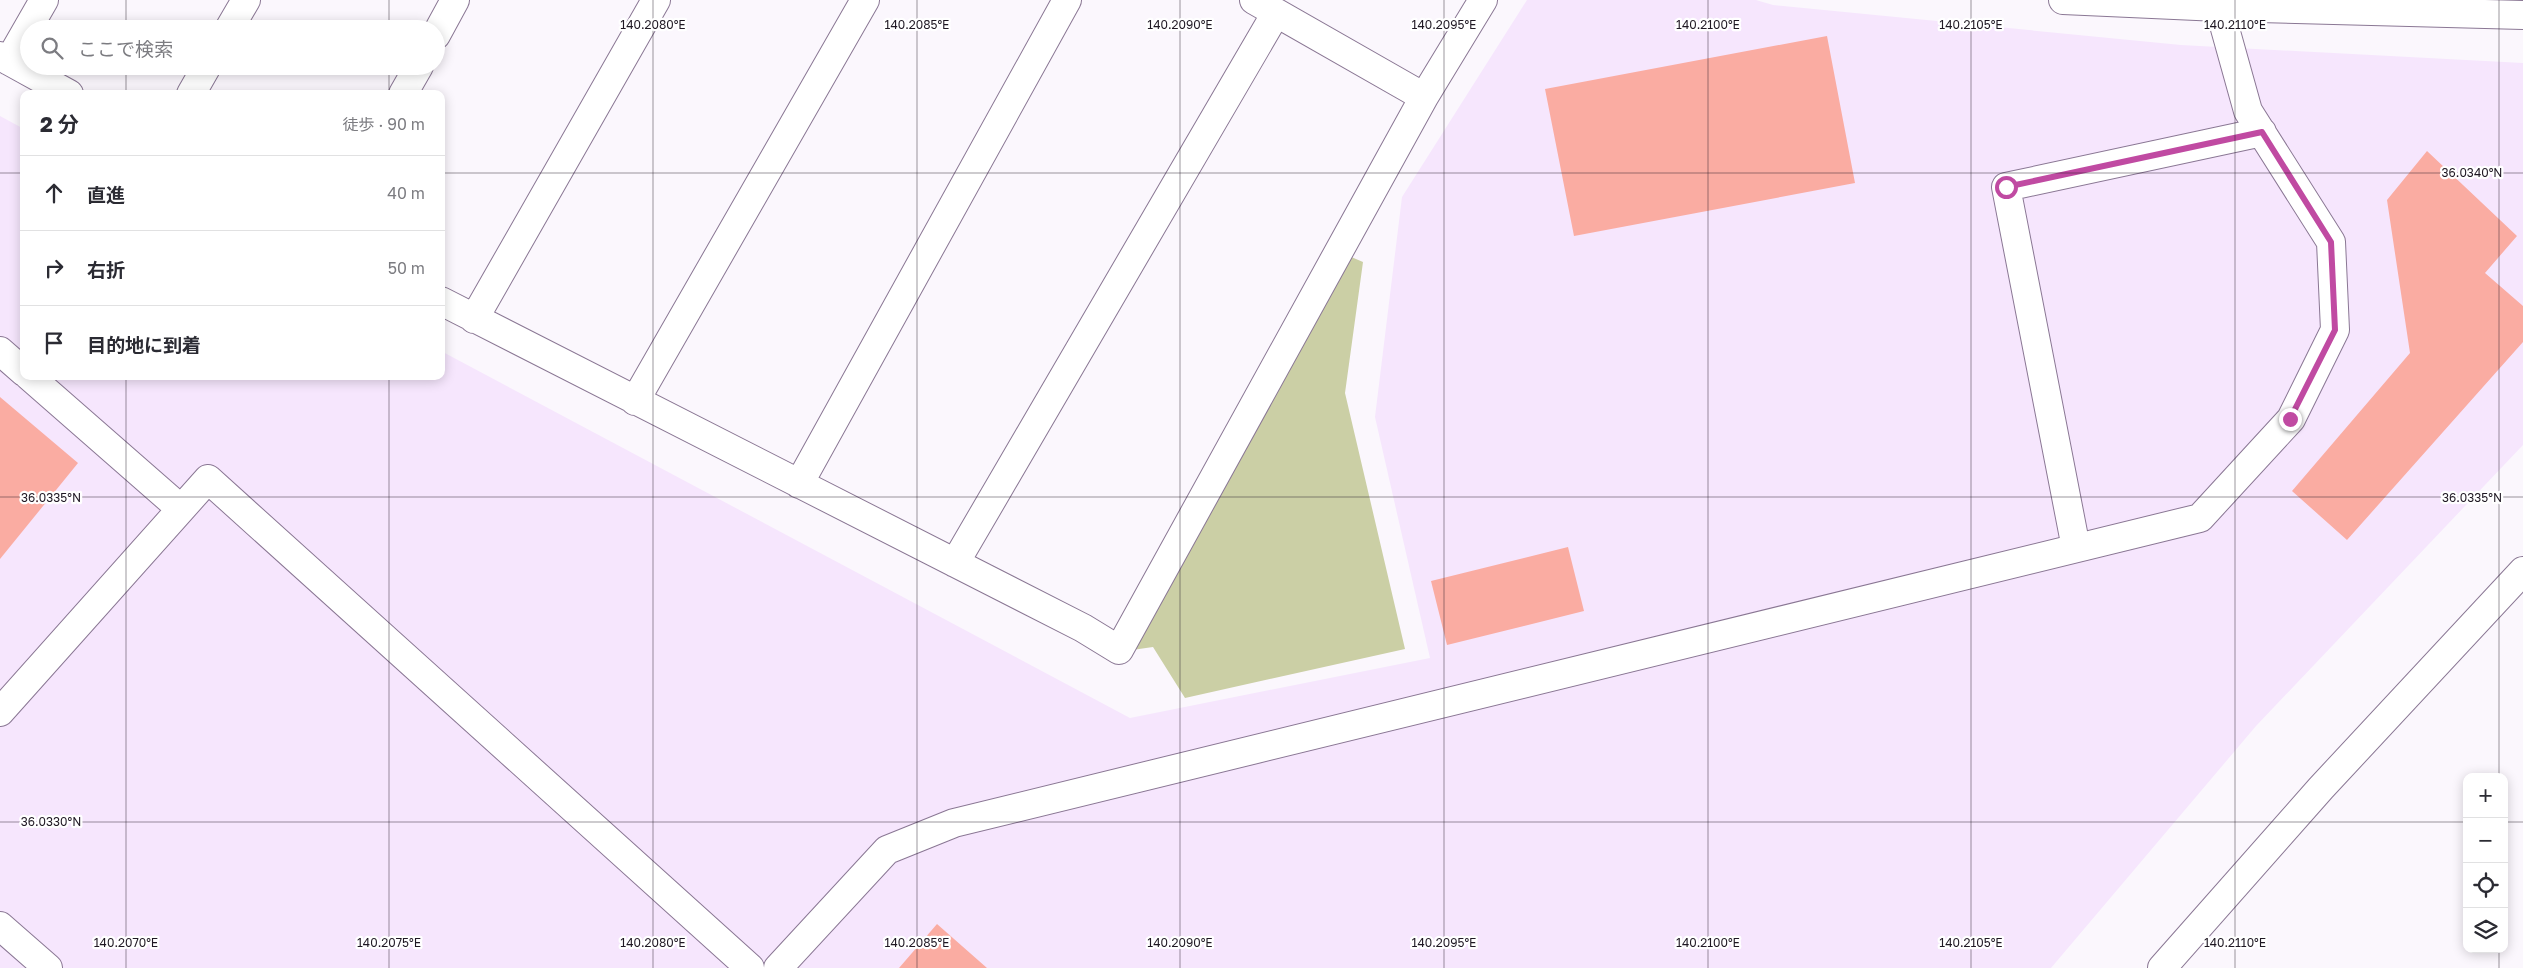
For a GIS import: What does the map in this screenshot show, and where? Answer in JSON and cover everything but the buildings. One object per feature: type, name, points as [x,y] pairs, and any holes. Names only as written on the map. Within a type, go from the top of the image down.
[{"type":"street","points":[[31,20],[44,0]]},
{"type":"street","points":[[234,20],[246,0]]},
{"type":"street","points":[[445,20],[456,0]]},
{"type":"street","points":[[474,319],[656,0]]},
{"type":"street","points":[[635,401],[865,0]]},
{"type":"street","points":[[799,484],[1067,0]]},
{"type":"street","points":[[445,302],[474,319],[1083,628],[1119,650],[1424,97],[1484,0]]},
{"type":"street","points":[[2063,0],[2219,7],[2434,6],[2516,10]]},
{"type":"street","points":[[955,563],[1265,6],[1424,97]]},
{"type":"street","points":[[778,968],[887,850],[954,823],[2200,518],[2290,419],[2335,330],[2331,242],[2248,111],[2219,7]]},
{"type":"street","points":[[20,36],[5,58],[20,66]]},
{"type":"street","points":[[35,75],[62,90]]},
{"type":"street","points":[[193,90],[202,75]]},
{"type":"street","points":[[405,90],[414,75]]},
{"type":"street","points":[[2076,548],[2006,187],[2262,132]]},
{"type":"street","points":[[0,351],[20,368]]},
{"type":"street","points":[[34,380],[181,509]]},
{"type":"street","points":[[0,712],[208,479],[750,968]]},
{"type":"street","points":[[2162,968],[2321,788],[2523,570]]},
{"type":"street","points":[[0,926],[48,968]]},
{"type":"shaded area","points":[[1527,0],[1756,0],[1773,5],[2181,45],[2523,63],[2523,445],[2256,726],[2051,968],[0,968],[0,116],[20,127],[20,380],[445,380],[445,353],[1130,718],[1430,658],[1375,417],[1402,197]]},
{"type":"green space","points":[[1342,253],[1363,262],[1345,393],[1405,649],[1185,698],[1153,647],[1125,651]]},
{"type":"route","points":[[2006,187],[2262,132],[2331,242],[2335,330],[2290,419]]}]
